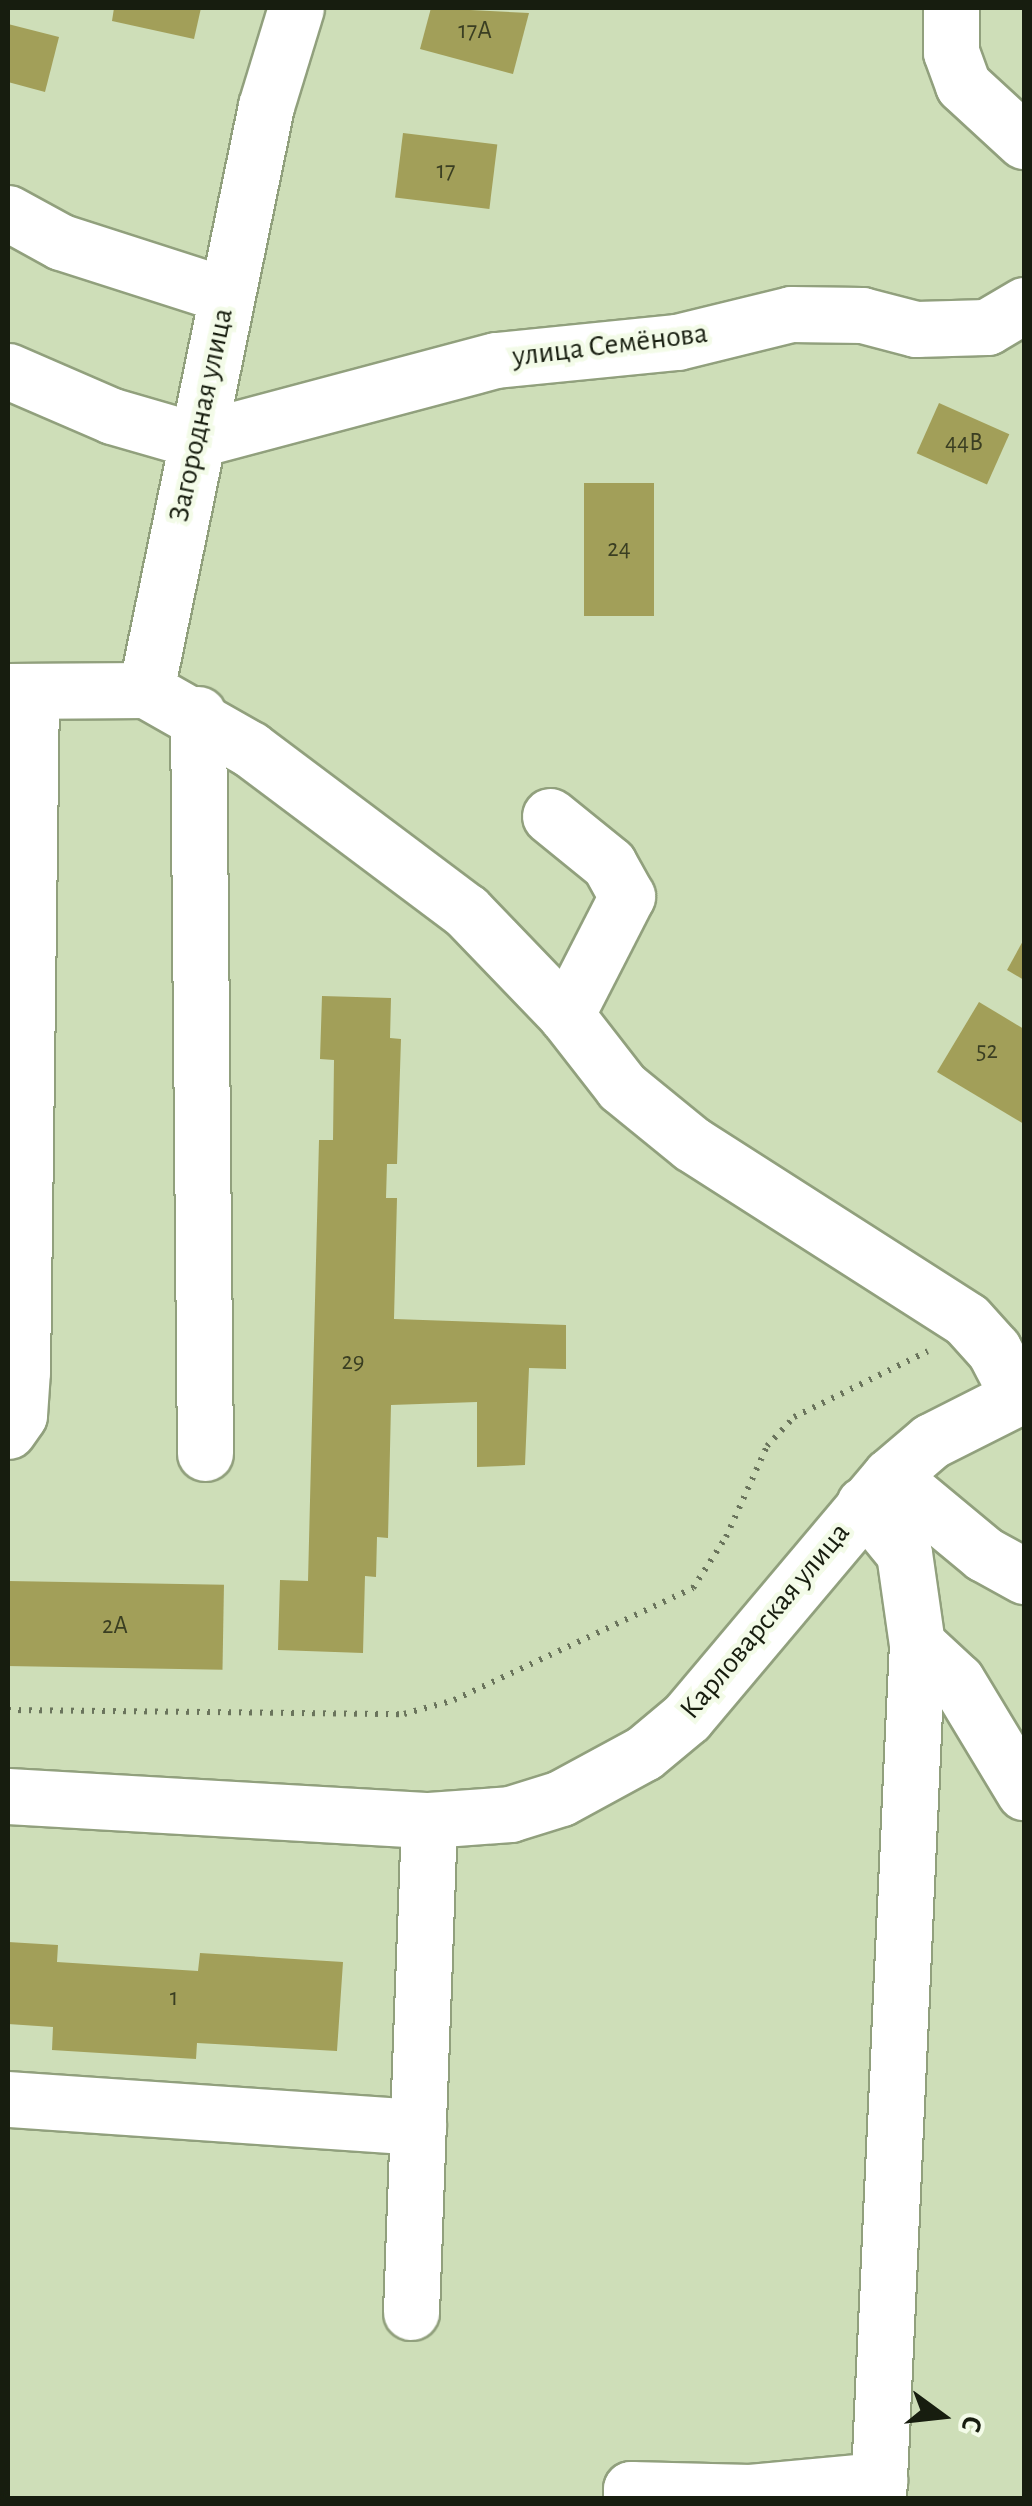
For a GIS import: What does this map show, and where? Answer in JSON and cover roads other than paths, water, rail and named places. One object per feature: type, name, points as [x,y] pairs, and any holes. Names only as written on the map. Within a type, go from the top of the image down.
[{"type":"street","name":"Загородная улица","points":[[146,690],[266,106],[296,8]]},
{"type":"street","points":[[951,8],[951,52],[963,85],[1024,141]]},
{"type":"street","points":[[8,213],[61,242],[226,295]]},
{"type":"street","name":"улица Семёнова","points":[[195,440],[496,360],[677,342],[791,314],[862,315],[916,328],[986,327],[1024,305]]},
{"type":"street","points":[[8,371],[112,416],[195,440]]},
{"type":"street","points":[[8,1430],[20,1415],[22,1371],[19,691],[146,690],[198,714],[413,866],[566,1016],[622,1087],[692,1144],[967,1320],[994,1350],[1021,1395]]},
{"type":"street","points":[[198,714],[204,1453]]},
{"type":"street","points":[[550,816],[608,864],[627,896],[566,1016]]},
{"type":"street","name":"Карловарская улица","points":[[8,1796],[429,1820],[510,1814],[561,1798],[644,1753],[687,1717],[877,1490],[930,1441],[1021,1395]]},
{"type":"street","points":[[877,1490],[1024,1576]]},
{"type":"street","points":[[630,2498],[631,2489],[750,2496],[878,2489],[918,1644],[904,1552],[877,1490]]},
{"type":"street","points":[[918,1644],[958,1682],[1024,1792]]},
{"type":"street","points":[[411,2312],[429,1820]]},
{"type":"street","points":[[8,2099],[418,2127]]}]
